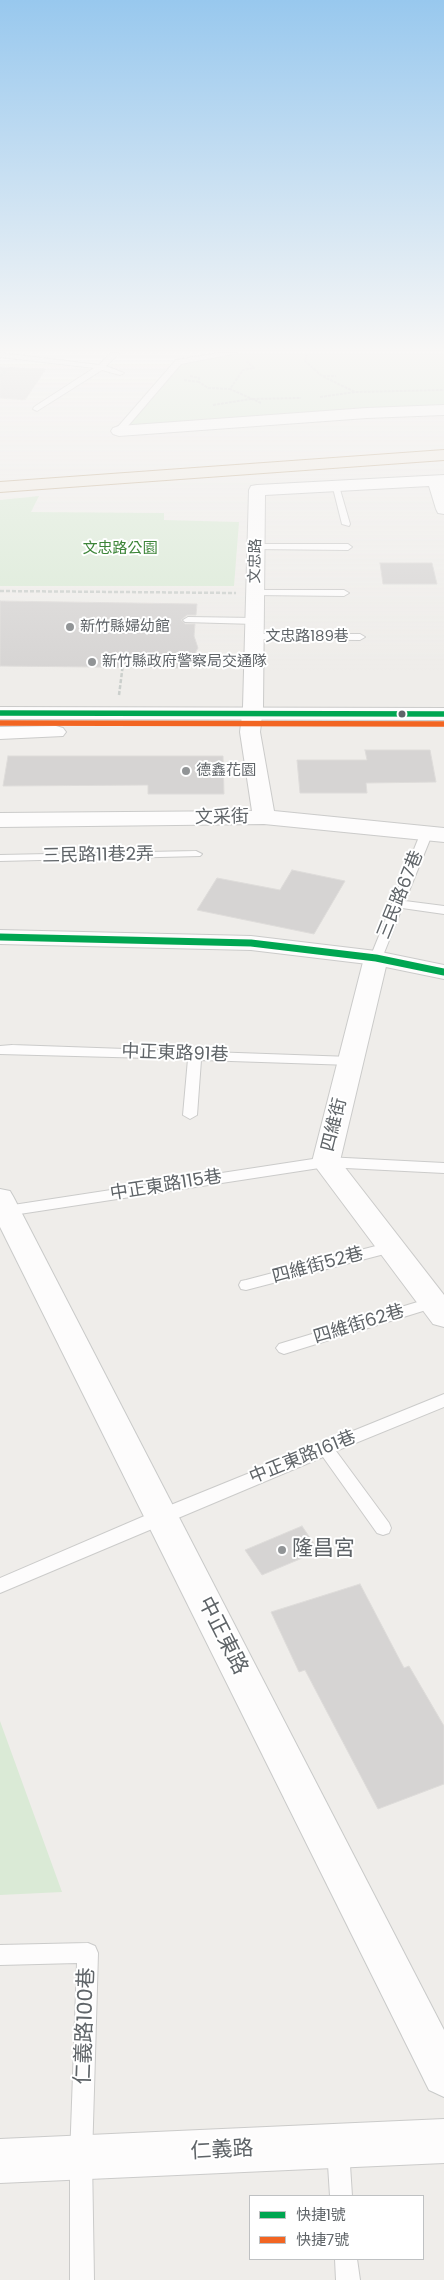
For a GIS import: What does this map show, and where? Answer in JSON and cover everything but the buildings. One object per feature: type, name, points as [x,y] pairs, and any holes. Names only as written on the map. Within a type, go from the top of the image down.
[{"type":"highway","points":[[0,472],[175,459]]},
{"type":"highway","points":[[0,487],[376,459]]},
{"type":"street","name":"文忠路","points":[[264,817],[251,723],[255,629],[247,593],[256,547],[257,490],[440,480]]},
{"type":"street","points":[[440,480],[444,509]]},
{"type":"street","points":[[0,713],[118,714],[251,723],[444,732]]},
{"type":"street","points":[[0,732],[444,714]]},
{"type":"street","name":"文采街","points":[[0,820],[264,817],[435,833]]},
{"type":"street","points":[[0,938],[251,943],[376,958],[444,972]]},
{"type":"street","name":"四維街","points":[[376,958],[326,1162],[439,1309]]},
{"type":"street","name":"中正東路","points":[[2,1206],[162,1516],[444,2075]]},
{"type":"street","name":"仁義路","points":[[0,2161],[444,2141]]},
{"type":"lane","points":[[335,486],[346,524]]},
{"type":"lane","points":[[256,547],[348,547]]},
{"type":"lane","points":[[247,593],[344,593]]},
{"type":"lane","name":"文忠路189巷","points":[[188,620],[255,629],[360,638]]},
{"type":"lane","name":"三民路67巷","points":[[376,958],[398,904],[435,833]]},
{"type":"lane","name":"三民路11巷2弄","points":[[0,858],[196,854]]},
{"type":"lane","points":[[398,904],[444,910]]},
{"type":"lane","name":"中正東路91巷","points":[[0,1050],[351,1061]]},
{"type":"lane","points":[[190,1115],[195,1055]]},
{"type":"lane","name":"中正東路115巷","points":[[2,1206],[326,1162],[444,1168]]},
{"type":"lane","name":"四維街52巷","points":[[246,1286],[391,1246]]},
{"type":"lane","name":"四維街62巷","points":[[284,1348],[439,1309]]},
{"type":"lane","name":"中正東路161巷","points":[[0,1586],[162,1516],[444,1400]]},
{"type":"lane","points":[[326,1448],[383,1528]]},
{"type":"lane","name":"仁義路100巷","points":[[0,1955],[88,1953],[81,2158]]},
{"type":"lane","points":[[337,2146],[341,2195]]},
{"type":"lane","points":[[81,2158],[82,2280]]},
{"type":"lane","points":[[346,2260],[348,2280]]},
{"type":"path","points":[[0,591],[247,593]]},
{"type":"path","points":[[118,714],[123,664]]},
{"type":"green space","name":"文忠路公園","points":[[39,496],[31,512],[164,513],[164,520],[239,522],[234,586],[0,586],[0,500]]},
{"type":"green space","points":[[0,1721],[62,1892],[0,1895]]},
{"type":"transit line","name":"快捷1號","points":[[0,713],[444,714]]},
{"type":"transit line","name":"快捷7號","points":[[0,723],[444,724]]},
{"type":"transit line","name":"快捷1號","points":[[0,937],[251,943],[376,958],[444,972]]},
{"type":"place","name":"新竹縣婦幼館","points":[[70,627]]},
{"type":"place","name":"新竹縣政府警察局交通隊","points":[[92,662]]},
{"type":"place","name":"德鑫花園","points":[[186,771]]},
{"type":"place","name":"隆昌宮","points":[[282,1550]]}]
